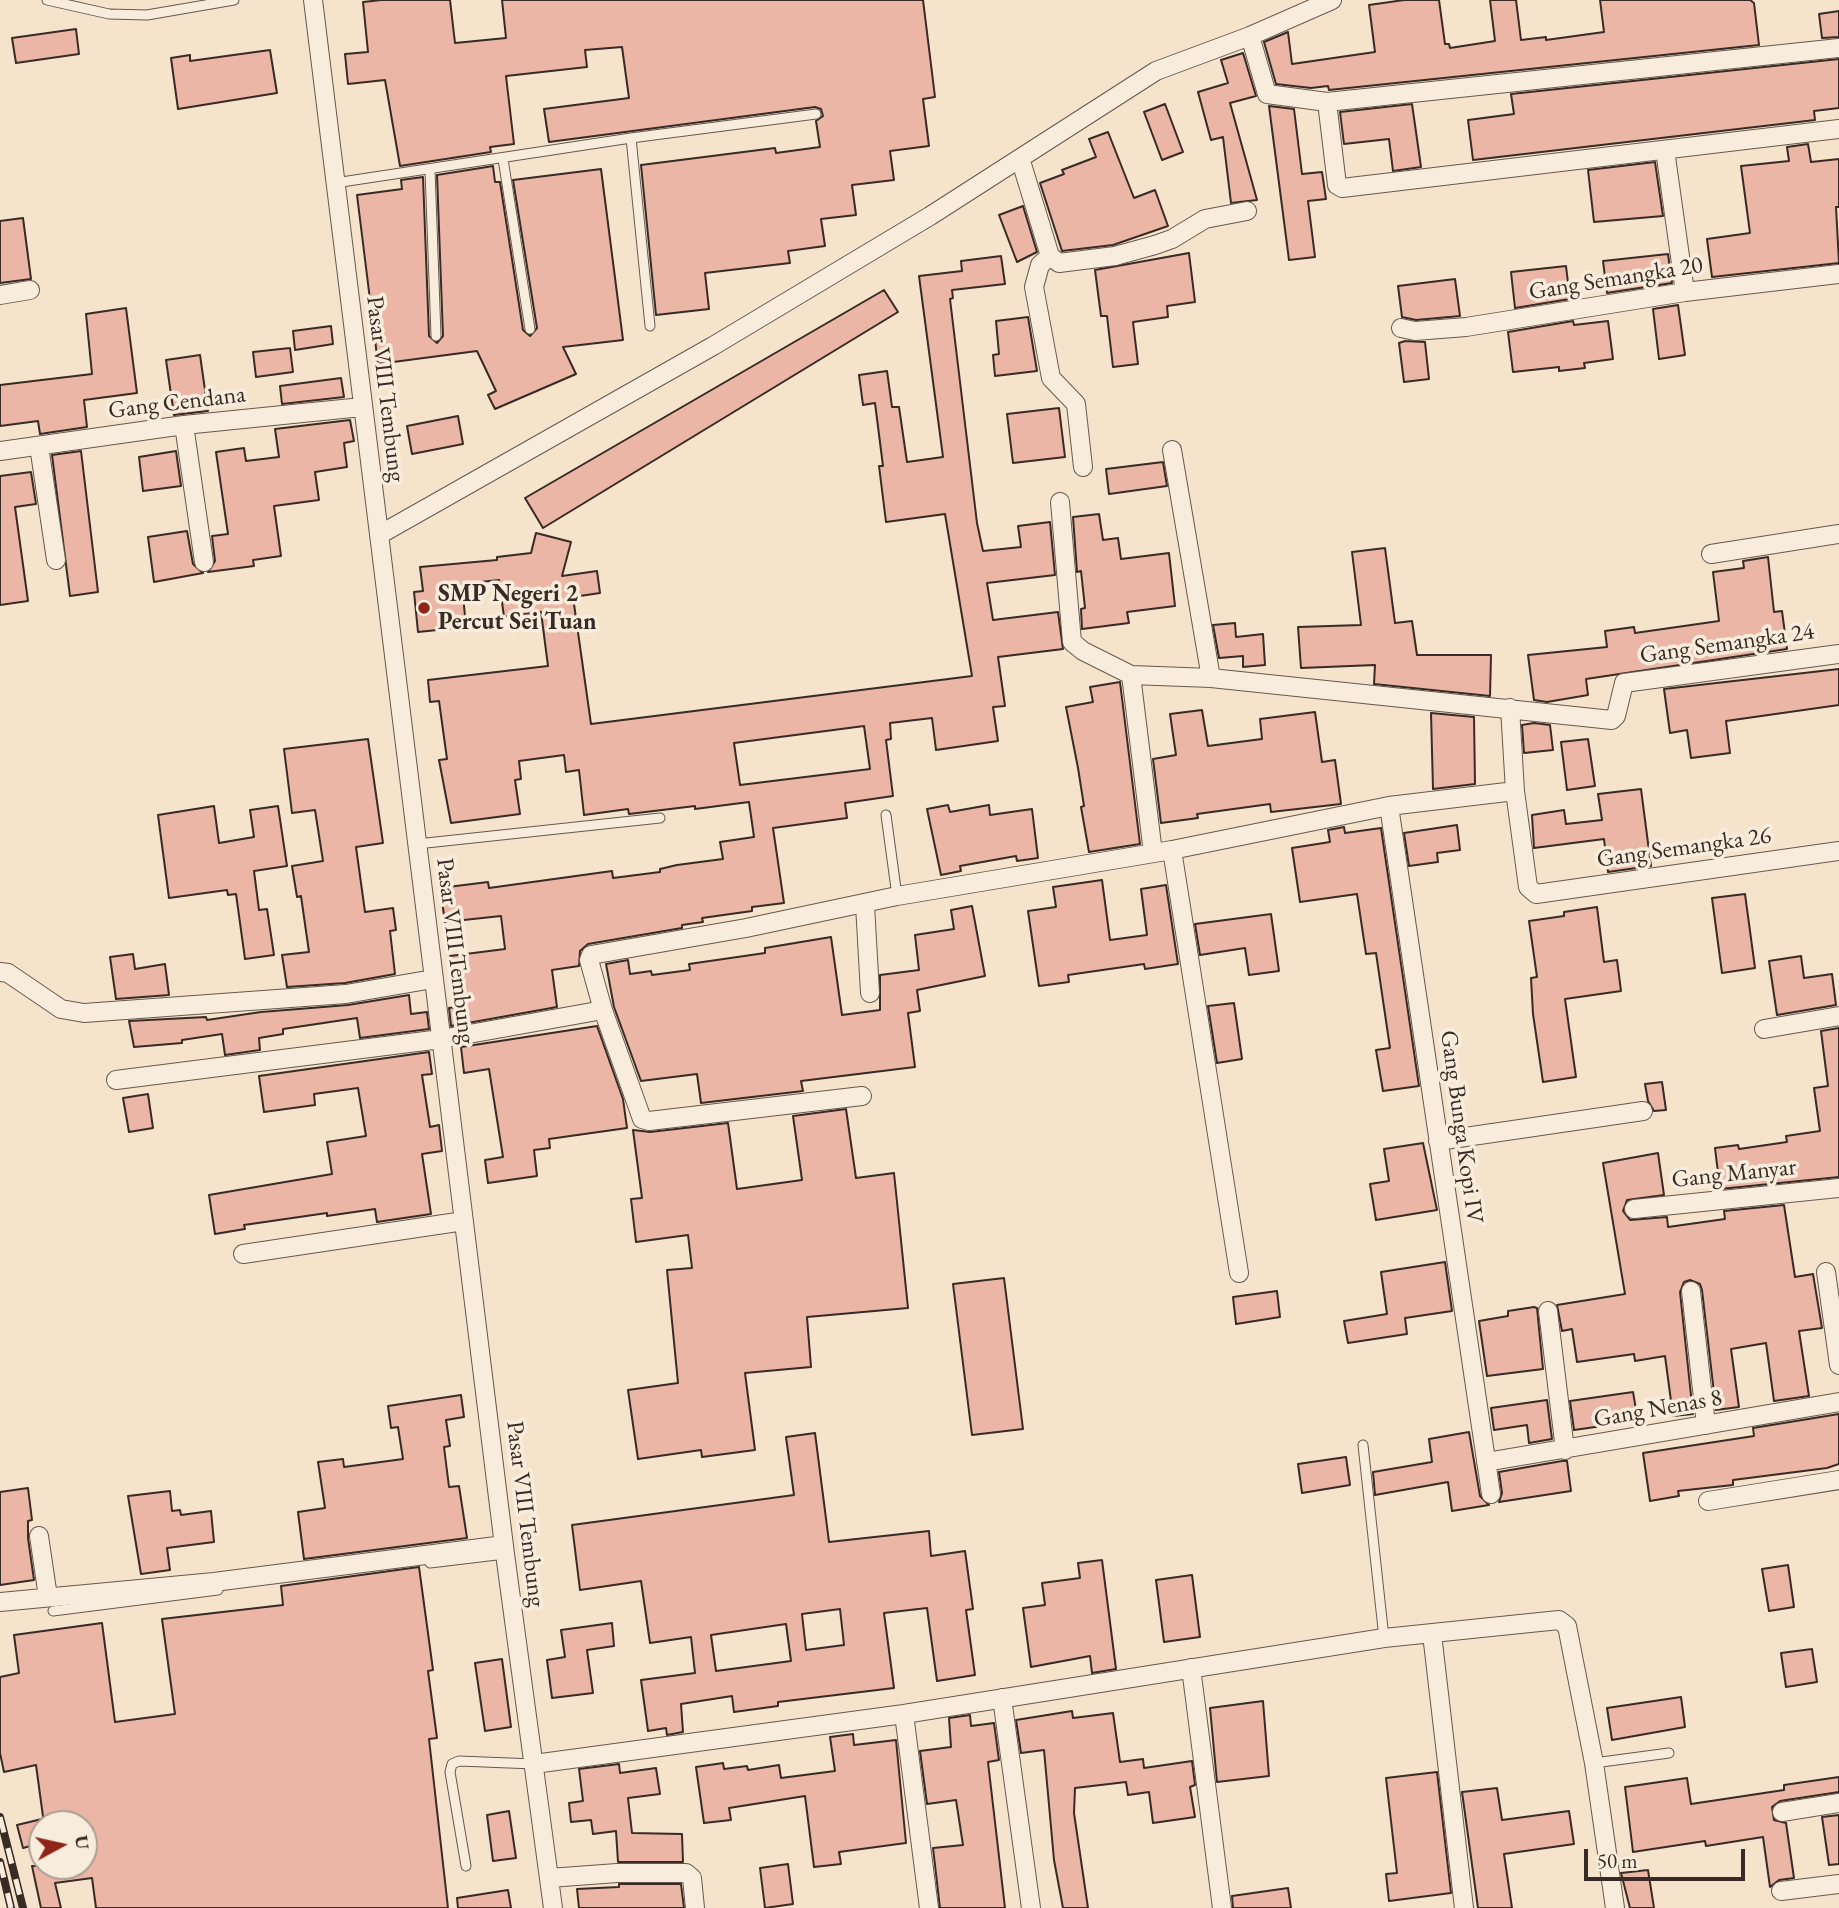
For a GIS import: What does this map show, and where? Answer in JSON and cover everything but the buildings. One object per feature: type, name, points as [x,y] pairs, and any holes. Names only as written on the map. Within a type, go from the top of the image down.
[{"type":"street","name":"Pasar VIII Tembung","points":[[313,0],[504,1549],[553,1908]]},
{"type":"street","points":[[378,528],[713,346],[930,216],[1156,71],[1250,36],[1332,0]]},
{"type":"street","points":[[1250,36],[1267,94],[1327,102],[1839,48]]},
{"type":"street","points":[[1327,102],[1337,185],[1342,188],[1839,129]]},
{"type":"street","points":[[1665,150],[1685,292]]},
{"type":"street","points":[[1020,158],[1050,256],[1059,263],[1115,256],[1172,239],[1205,219],[1247,211]]},
{"type":"street","points":[[1050,256],[1040,265],[1034,287],[1051,377],[1076,404],[1083,467]]},
{"type":"street","name":"Gang Semangka 20","points":[[1401,328],[1415,331],[1466,327],[1685,292],[1839,274]]},
{"type":"street","points":[[0,295],[30,290]]},
{"type":"street","name":"Gang Cendana","points":[[0,451],[184,425],[362,407]]},
{"type":"street","points":[[184,425],[204,562]]},
{"type":"street","points":[[38,446],[56,560]]},
{"type":"street","points":[[1172,450],[1211,678]]},
{"type":"street","points":[[862,1096],[649,1121],[638,1114],[589,960],[594,953],[865,905],[897,896],[1172,850],[1389,806],[1516,791],[1510,708],[1211,678],[1131,675],[1083,652],[1072,642],[1060,502]]},
{"type":"street","points":[[1711,554],[1839,534]]},
{"type":"street","name":"Gang Semangka 24","points":[[1510,708],[1614,720],[1623,684],[1839,654]]},
{"type":"street","points":[[1131,675],[1153,853]]},
{"type":"street","name":"Gang Semangka 26","points":[[1516,791],[1528,887],[1536,894],[1839,851]]},
{"type":"street","name":"Gang Bunga Kopi IV","points":[[1389,806],[1491,1494]]},
{"type":"street","points":[[1172,850],[1239,1273]]},
{"type":"street","points":[[865,905],[870,993]]},
{"type":"street","points":[[0,972],[8,973],[61,1009],[84,1013],[346,994],[433,979]]},
{"type":"street","points":[[116,1080],[441,1039],[603,1010]]},
{"type":"street","points":[[1764,1029],[1839,1016]]},
{"type":"street","points":[[1438,1141],[1643,1111]]},
{"type":"street","name":"Gang Manyar","points":[[1634,1209],[1839,1188]]},
{"type":"street","points":[[243,1254],[464,1221]]},
{"type":"street","points":[[1826,1272],[1839,1365]]},
{"type":"street","points":[[1691,1291],[1706,1425]]},
{"type":"street","points":[[1548,1311],[1565,1450]]},
{"type":"street","name":"Gang Nenas 8","points":[[1486,1459],[1565,1450],[1839,1402]]},
{"type":"street","points":[[1707,1501],[1839,1480]]},
{"type":"street","points":[[39,1536],[50,1604]]},
{"type":"street","points":[[0,1602],[50,1604],[214,1582],[504,1549]]},
{"type":"street","points":[[534,1764],[904,1714],[1384,1638],[1559,1620],[1564,1622],[1594,1763],[1615,1908]]},
{"type":"street","points":[[1432,1634],[1464,1908]]},
{"type":"street","points":[[1191,1668],[1222,1908]]},
{"type":"street","points":[[1002,1698],[1031,1908]]},
{"type":"street","points":[[904,1714],[929,1908]]},
{"type":"street","points":[[1782,1812],[1839,1803]]},
{"type":"street","points":[[549,1878],[617,1873],[686,1873],[692,1878],[695,1908]]},
{"type":"street","points":[[1781,1891],[1839,1884]]},
{"type":"lane","points":[[47,0],[109,15],[147,15],[234,0]]},
{"type":"lane","points":[[335,183],[631,138],[816,114]]},
{"type":"lane","points":[[631,138],[650,326]]},
{"type":"lane","points":[[503,159],[530,329]]},
{"type":"lane","points":[[430,170],[436,336]]},
{"type":"lane","points":[[886,815],[897,896]]},
{"type":"lane","points":[[416,844],[660,818]]},
{"type":"lane","points":[[1363,1445],[1384,1638]]},
{"type":"lane","points":[[1594,1763],[1669,1753]]},
{"type":"lane","points":[[466,1866],[450,1772],[452,1764],[459,1761],[534,1764]]},
{"type":"railway","points":[[0,1817],[23,1908]]},
{"type":"railway","points":[[0,1862],[11,1908]]},
{"type":"place","name":"SMP Negeri 2 Percut Sei Tuan","points":[[424,608]]}]
